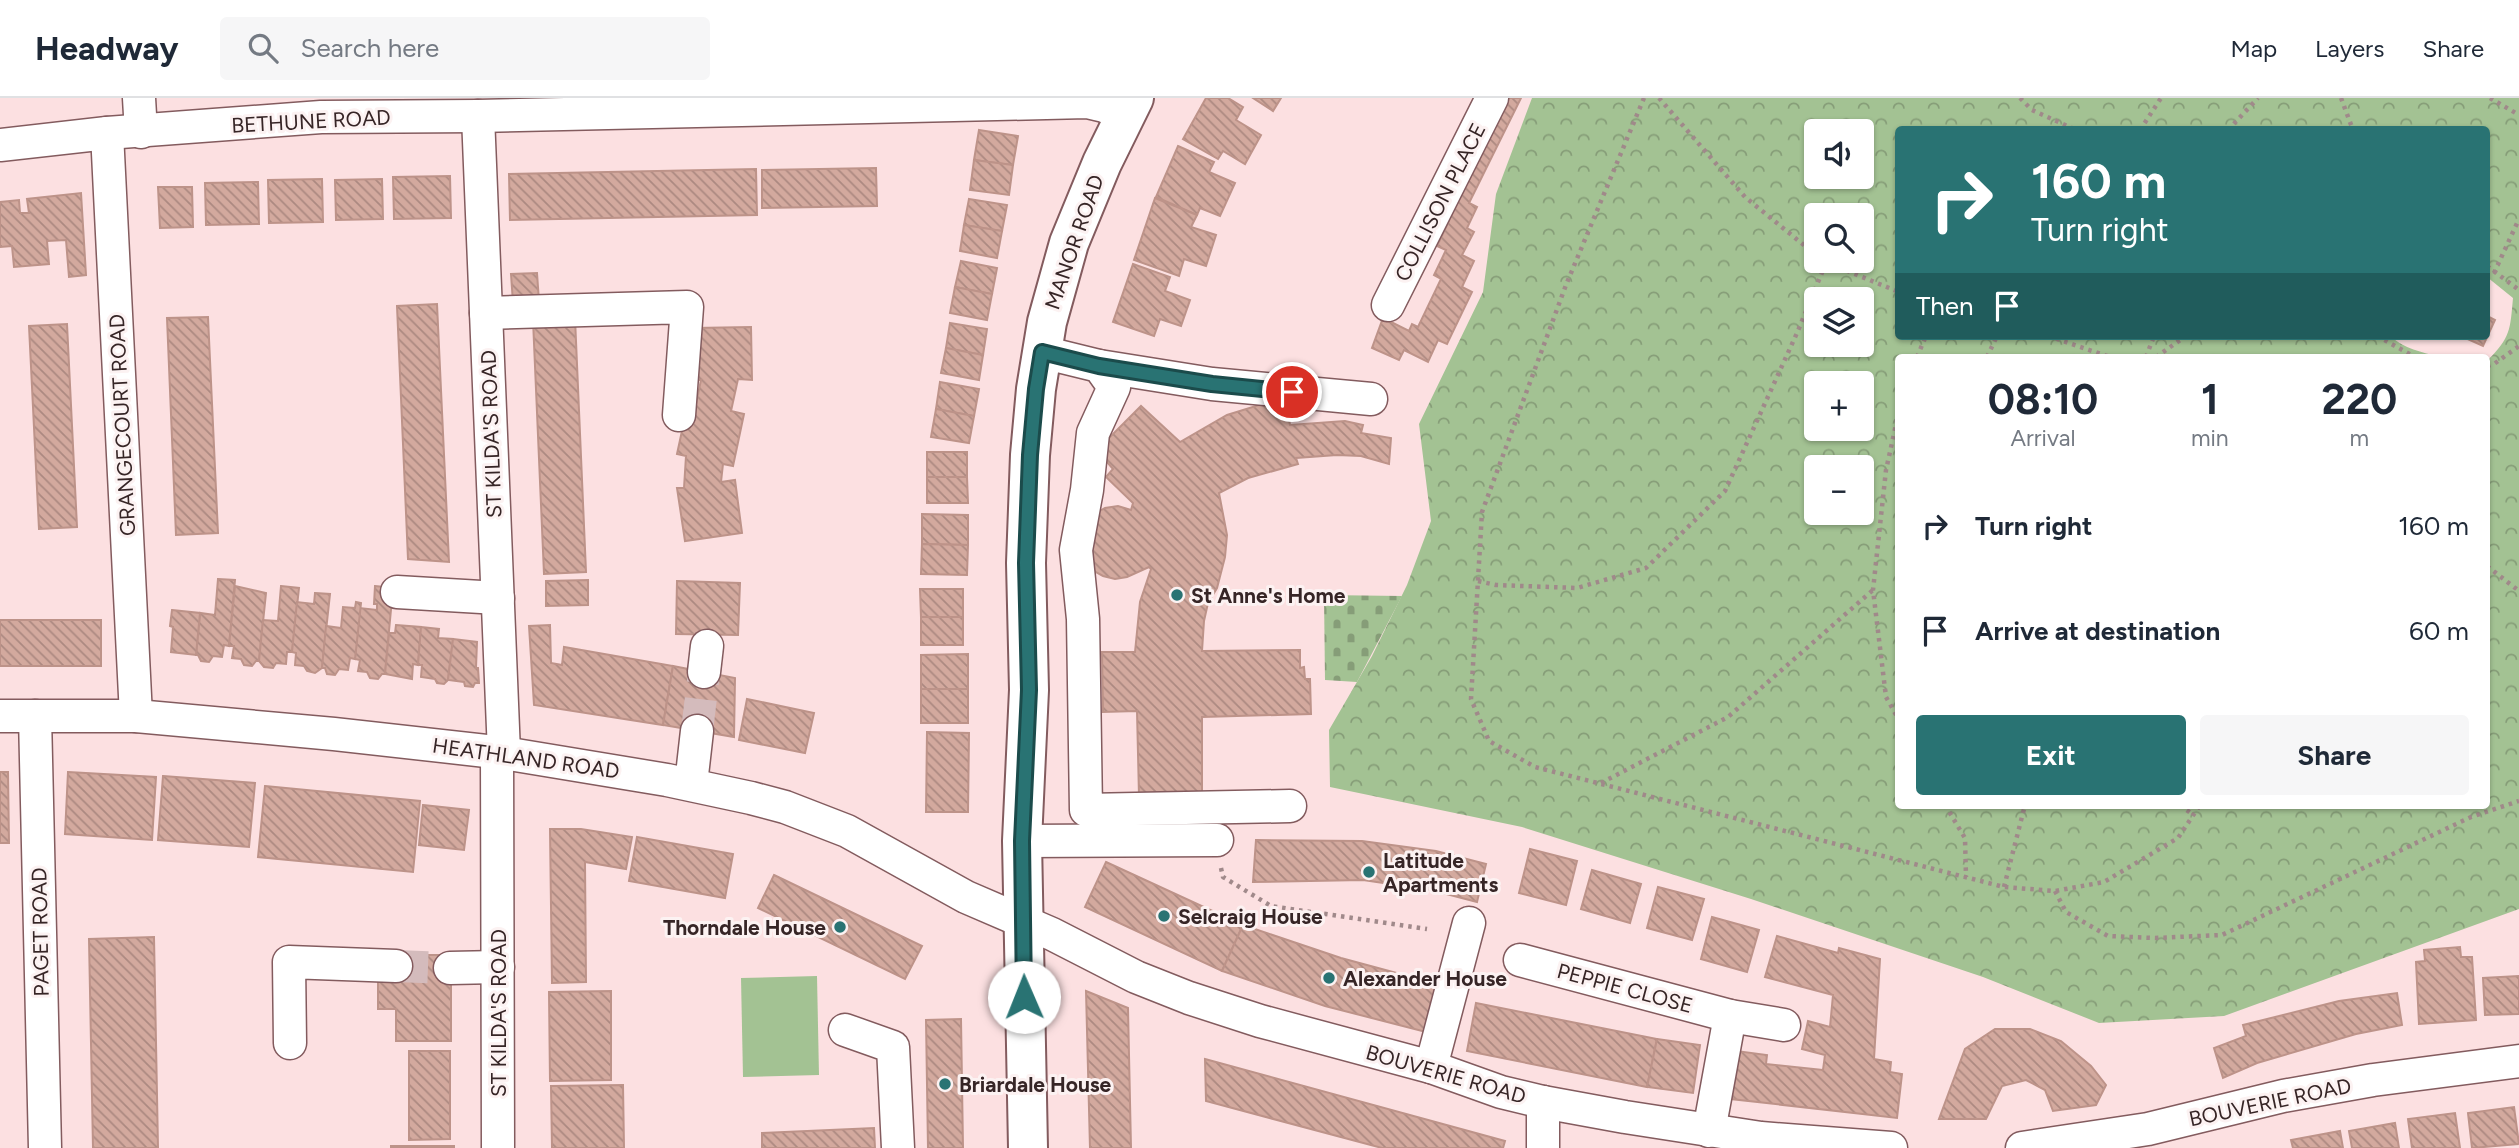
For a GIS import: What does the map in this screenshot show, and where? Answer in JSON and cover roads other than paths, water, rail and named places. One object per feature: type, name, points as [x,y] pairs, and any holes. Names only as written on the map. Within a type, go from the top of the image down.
[{"type":"main road","name":"MANOR ROAD","points":[[1028,1148],[1022,841],[1029,690],[1026,563],[1030,455],[1036,389],[1047,322],[1069,243],[1129,106]]},
{"type":"street","points":[[139,98],[141,132]]},
{"type":"street","name":"COLLISON PLACE","points":[[1388,305],[1492,98]]},
{"type":"street","name":"BETHUNE ROAD","points":[[0,145],[321,117],[1087,102],[1104,106],[1129,106]]},
{"type":"street","name":"ST KILDA'S ROAD","points":[[478,116],[498,598],[501,752],[498,1148]]},
{"type":"street","name":"GRANGECOURT ROAD","points":[[107,134],[136,716]]},
{"type":"street","points":[[486,313],[687,307],[680,415]]},
{"type":"street","points":[[1042,352],[1099,366],[1212,384],[1371,399]]},
{"type":"street","points":[[1099,366],[1114,387],[1093,433],[1087,490],[1076,550],[1083,620],[1087,810],[1290,806]]},
{"type":"street","points":[[397,592],[498,598]]},
{"type":"street","name":"HEATHLAND ROAD","points":[[0,716],[136,716],[501,752],[691,784],[785,807],[847,831],[966,897],[1022,922]]},
{"type":"street","name":"PAGET ROAD","points":[[35,716],[45,1148]]},
{"type":"street","points":[[691,784],[697,731]]},
{"type":"street","points":[[1022,841],[1217,840]]},
{"type":"street","name":"BOUVERIE ROAD","points":[[1022,922],[1136,977],[1189,998],[1260,1021],[1431,1067],[1501,1092],[1709,1131],[1761,1138],[1891,1148]]},
{"type":"street","points":[[1431,1067],[1469,923]]},
{"type":"street","name":"PEPPIE CLOSE","points":[[1520,960],[1730,1016],[1784,1025]]},
{"type":"street","points":[[290,1043],[289,962],[396,966]]},
{"type":"street","points":[[450,968],[498,968]]},
{"type":"street","points":[[1709,1131],[1730,1016]]},
{"type":"street","points":[[845,1030],[893,1047],[898,1148]]},
{"type":"street","name":"BOUVERIE ROAD","points":[[2022,1148],[2148,1129],[2283,1096],[2373,1080],[2519,1061]]},
{"type":"street","points":[[1543,1102],[1543,1148]]},
{"type":"tunnel","points":[[697,731],[704,672]]},
{"type":"tunnel","points":[[396,966],[450,968]]},
{"type":"place","name":"St Anne's Home","points":[[1177,595]]},
{"type":"place","name":"Latitude Apartments","points":[[1369,872]]},
{"type":"place","name":"Selcraig House","points":[[1164,916]]},
{"type":"place","name":"Thorndale House","points":[[840,927]]},
{"type":"place","name":"Alexander House","points":[[1329,978]]},
{"type":"place","name":"Briardale House","points":[[945,1084]]}]
